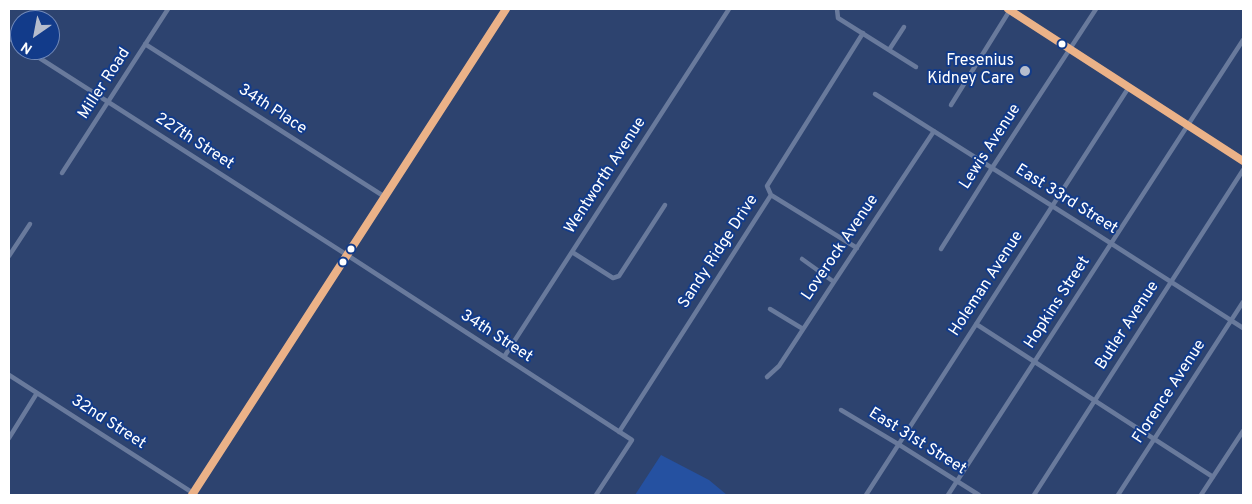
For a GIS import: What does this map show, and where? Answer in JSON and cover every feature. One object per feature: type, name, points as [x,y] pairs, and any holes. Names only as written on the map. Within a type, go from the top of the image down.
[{"type":"street","name":"Miller Road","points":[[62,173],[168,9]]},
{"type":"street","points":[[192,494],[506,9]]},
{"type":"street","name":"Wentworth Avenue","points":[[504,357],[728,9]]},
{"type":"street","points":[[837,9],[838,18],[916,67]]},
{"type":"street","points":[[951,105],[1009,9],[1243,161]]},
{"type":"street","name":"Lewis Avenue","points":[[941,249],[1096,9]]},
{"type":"street","points":[[889,50],[904,27]]},
{"type":"street","name":"Sandy Ridge Drive","points":[[619,432],[771,195],[767,186],[863,33]]},
{"type":"street","name":"Hopkins Street","points":[[948,495],[1243,40]]},
{"type":"street","name":"34th Place","points":[[145,44],[385,197]]},
{"type":"street","name":"227th Street","points":[[43,60],[347,255]]},
{"type":"street","name":"Holeman Avenue","points":[[866,495],[1129,87]]},
{"type":"street","name":"East 33rd Street","points":[[876,94],[1243,328]]},
{"type":"street","name":"Loverock Avenue","points":[[767,377],[779,366],[934,131]]},
{"type":"street","name":"Butler Avenue","points":[[1034,495],[1243,170]]},
{"type":"street","points":[[771,195],[856,248]]},
{"type":"street","points":[[572,252],[613,278],[619,276],[665,205]]},
{"type":"street","points":[[9,256],[30,224]]},
{"type":"street","name":"34th Street","points":[[347,255],[632,440],[596,495]]},
{"type":"street","points":[[802,259],[834,282]]},
{"type":"street","name":"Florence Avenue","points":[[1118,495],[1243,302]]},
{"type":"street","points":[[770,309],[803,329]]},
{"type":"street","points":[[976,324],[1213,477]]},
{"type":"street","name":"32nd Street","points":[[9,374],[192,494]]},
{"type":"street","points":[[9,438],[37,393]]},
{"type":"street","name":"East 31st Street","points":[[841,410],[979,495]]},
{"type":"street","points":[[1201,495],[1243,430]]},
{"type":"shaded area","points":[[661,455],[709,480],[727,495],[635,495]]},
{"type":"transit line","points":[[192,495],[506,9]]},
{"type":"transit line","points":[[1008,9],[1243,161]]},
{"type":"place","name":"Fresenius Kidney Care","points":[[1025,71]]}]
